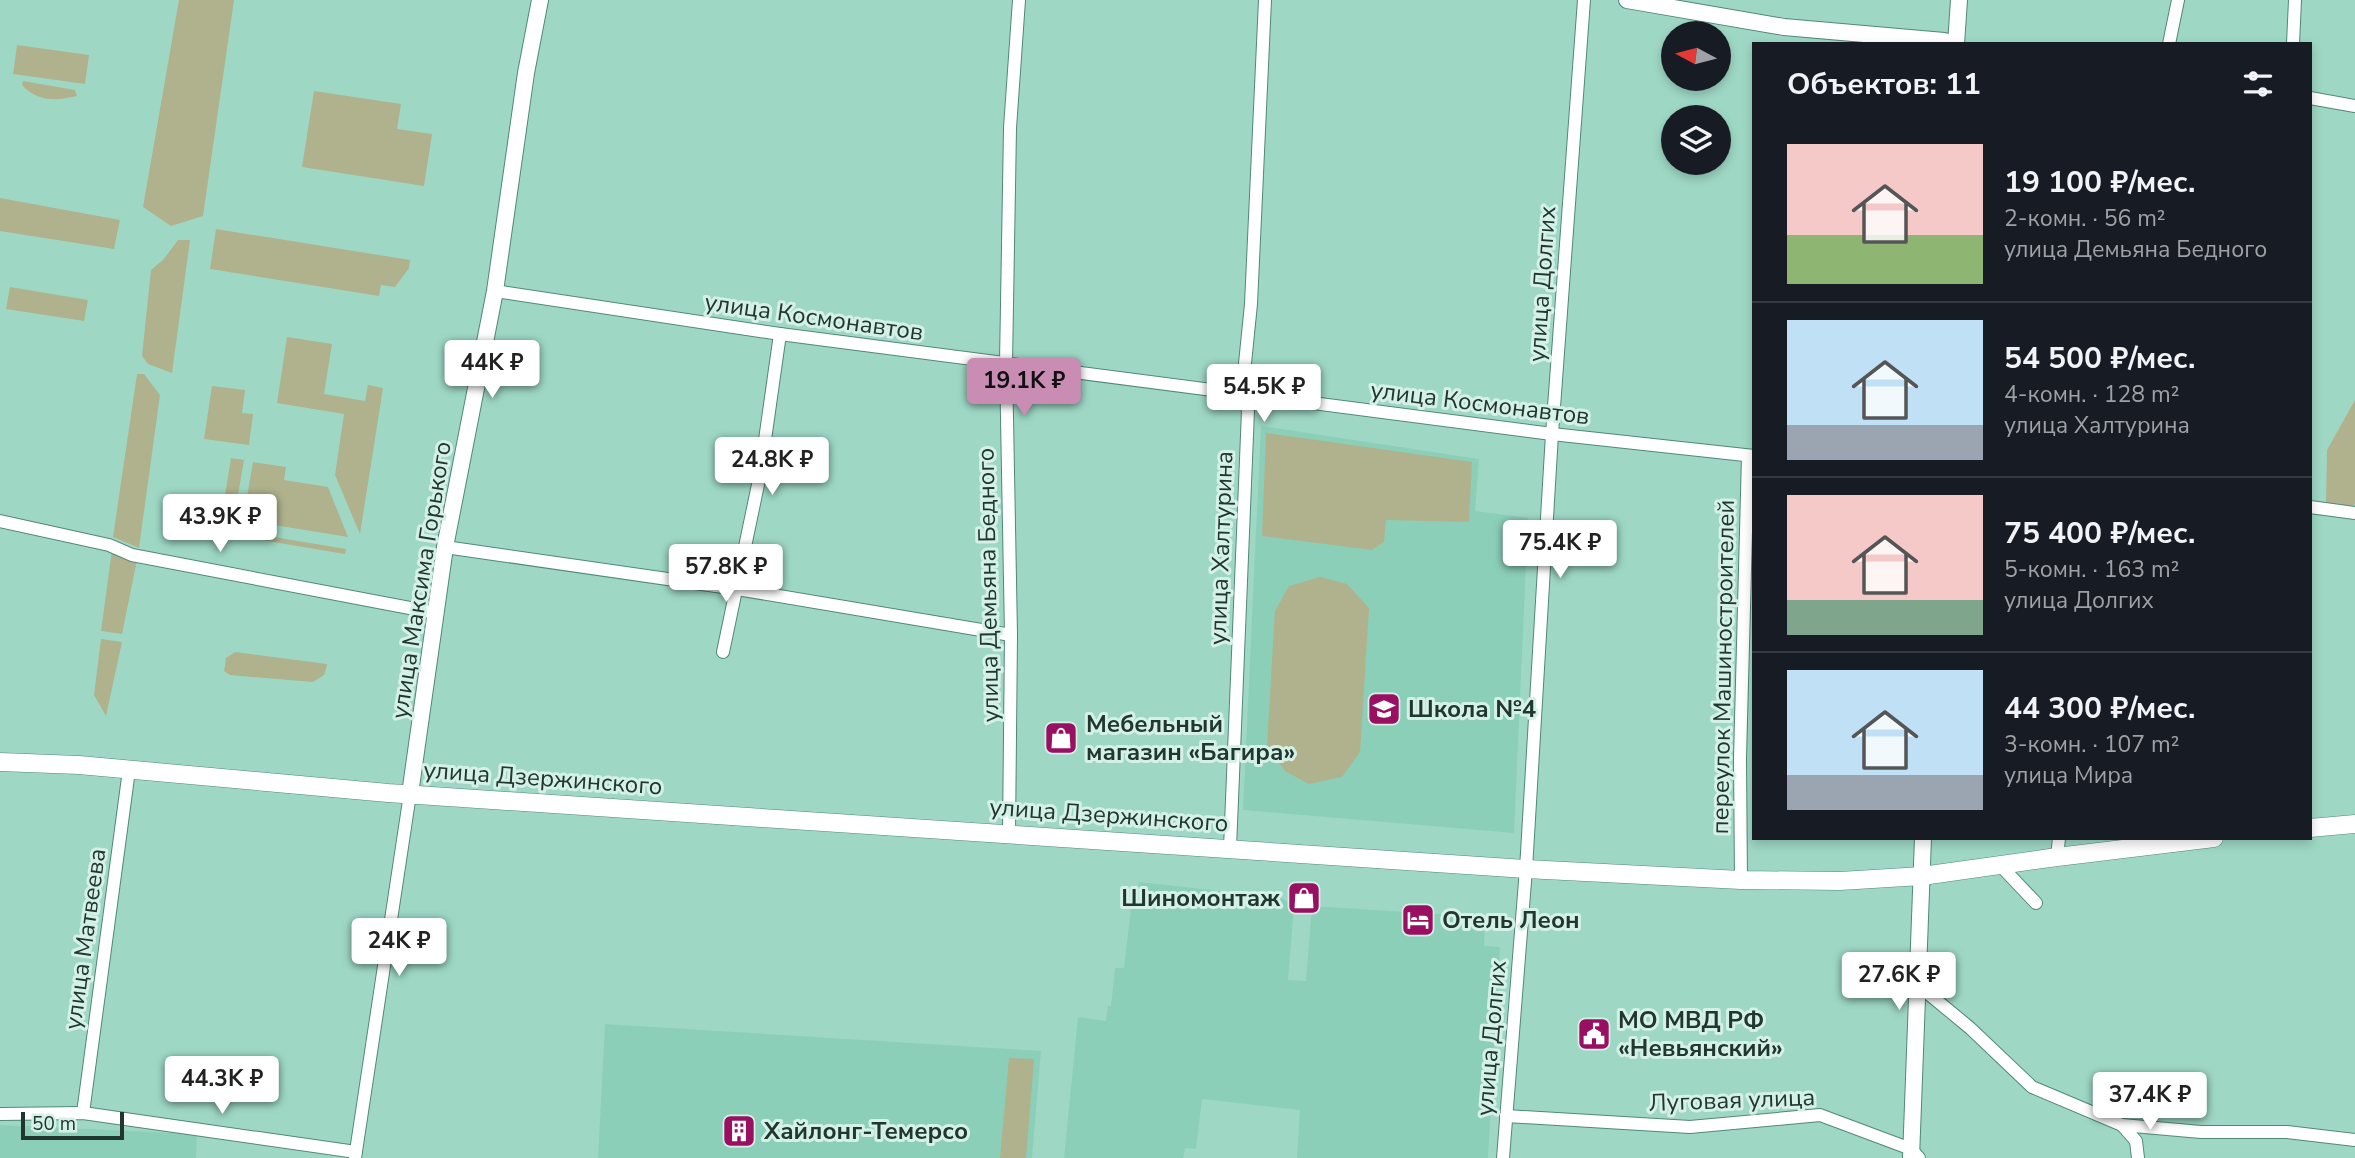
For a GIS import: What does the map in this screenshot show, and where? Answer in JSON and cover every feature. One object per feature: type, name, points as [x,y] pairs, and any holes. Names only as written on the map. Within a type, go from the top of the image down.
[{"type":"main road","name":"улица Дзержинского","points":[[0,762],[410,794],[1527,869],[1741,880],[1840,881],[1922,876],[2197,840]]},
{"type":"main road","points":[[2312,828],[2355,824]]},
{"type":"street","name":"улица Максима Горького","points":[[410,794],[445,547],[495,291],[526,73],[540,0]]},
{"type":"street","name":"улица Демьяна Бедного","points":[[1009,834],[1011,635],[1006,363],[1010,128],[1019,0]]},
{"type":"street","name":"улица Халтурина","points":[[1230,848],[1248,411],[1242,393],[1251,304],[1265,0]]},
{"type":"street","name":"улица Долгих","points":[[1503,1158],[1527,869],[1552,434],[1584,0]]},
{"type":"street","points":[[1627,0],[1784,27],[1947,42]]},
{"type":"street","points":[[1954,42],[1959,0]]},
{"type":"street","points":[[2169,42],[2178,0]]},
{"type":"street","points":[[2293,42],[2295,0]]},
{"type":"street","points":[[2312,98],[2355,106]]},
{"type":"street","name":"улица Космонавтов","points":[[495,291],[780,334],[1552,434],[1751,456]]},
{"type":"street","points":[[723,652],[760,475],[780,334]]},
{"type":"street","name":"переулок Машиностроителей","points":[[1741,880],[1740,758],[1751,456]]},
{"type":"street","points":[[2312,507],[2355,513]]},
{"type":"street","points":[[0,521],[109,545],[132,555],[436,612]]},
{"type":"street","points":[[445,547],[737,589],[1011,635]]},
{"type":"street","name":"улица Матвеева","points":[[82,1113],[129,770]]},
{"type":"street","points":[[0,1114],[82,1113],[356,1155],[410,794]]},
{"type":"street","points":[[1914,1155],[1923,840]]},
{"type":"street","points":[[2057,857],[2059,840]]},
{"type":"street","points":[[2000,865],[2036,903]]},
{"type":"street","points":[[1918,985],[1970,1028],[2032,1087],[2122,1125],[2201,1132],[2287,1132],[2355,1140]]},
{"type":"street","name":"Луговая улица","points":[[1506,1116],[1690,1127],[1820,1115],[1914,1155]]},
{"type":"street","points":[[2122,1125],[2136,1141],[2138,1158]]},
{"type":"shaded area","points":[[179,0],[234,0],[203,216],[171,226],[143,207]]},
{"type":"shaded area","points":[[17,45],[89,55],[85,84],[13,74]]},
{"type":"shaded area","points":[[23,81],[75,90],[77,96],[47,99],[28,91],[22,85]]},
{"type":"shaded area","points":[[314,91],[401,104],[397,129],[432,134],[424,186],[302,167]]},
{"type":"shaded area","points":[[0,198],[120,220],[114,249],[0,231]]},
{"type":"shaded area","points":[[216,229],[410,260],[409,268],[395,287],[381,285],[379,296],[210,269]]},
{"type":"shaded area","points":[[178,240],[190,240],[172,373],[148,364],[142,356],[151,270],[163,260]]},
{"type":"shaded area","points":[[10,287],[88,300],[84,321],[6,309]]},
{"type":"shaded area","points":[[287,337],[332,344],[324,394],[365,401],[368,385],[383,388],[360,534],[335,475],[344,414],[277,403]]},
{"type":"shaded area","points":[[137,374],[144,374],[160,395],[139,548],[113,537]]},
{"type":"shaded area","points":[[212,386],[245,390],[242,413],[253,414],[249,445],[204,439]]},
{"type":"shaded area","points":[[2355,400],[2353,507],[2326,503],[2327,450]]},
{"type":"shaded area","name":"Школа №4","points":[[1261,426],[1479,459],[1475,511],[1528,518],[1514,833],[1243,810]]},
{"type":"shaded area","points":[[1266,433],[1472,462],[1469,522],[1386,520],[1384,542],[1372,550],[1262,536]]},
{"type":"shaded area","points":[[231,458],[244,460],[232,530],[346,549],[345,554],[219,533]]},
{"type":"shaded area","points":[[253,462],[286,467],[284,480],[328,487],[348,537],[243,520]]},
{"type":"shaded area","points":[[112,550],[137,560],[122,634],[101,631]]},
{"type":"shaded area","points":[[1320,577],[1347,584],[1369,608],[1360,752],[1342,777],[1309,784],[1285,771],[1267,746],[1275,611],[1289,586]]},
{"type":"shaded area","points":[[101,639],[122,642],[106,716],[94,695]]},
{"type":"shaded area","points":[[235,652],[327,665],[324,675],[313,682],[230,675],[224,671],[226,658]]},
{"type":"shaded area","points":[[1139,882],[1281,898],[1294,905],[1288,980],[1306,981],[1312,906],[1485,917],[1484,946],[1500,947],[1488,1158],[1297,1158],[1300,1110],[1202,1099],[1196,1149],[1185,1148],[1183,1158],[1064,1158],[1078,1017],[1106,1021],[1108,1006],[1111,1006],[1115,968],[1124,968],[1132,899],[1137,899]]},
{"type":"shaded area","points":[[605,1024],[1041,1051],[1032,1158],[598,1158]]},
{"type":"shaded area","points":[[1009,1058],[1034,1059],[1026,1158],[1000,1158]]},
{"type":"shaded area","points":[[0,1125],[197,1134],[196,1158],[0,1158]]},
{"type":"place","name":"Школа №4","points":[[1384,709]]},
{"type":"place","name":"Мебельный магазин «Багира»","points":[[1061,738]]},
{"type":"place","name":"Шиномонтаж","points":[[1304,898]]},
{"type":"place","name":"Отель Леон","points":[[1418,920]]},
{"type":"place","name":"МО МВД РФ «Невьянский»","points":[[1594,1034]]},
{"type":"place","name":"Хайлонг-Темерсо","points":[[739,1131]]}]
